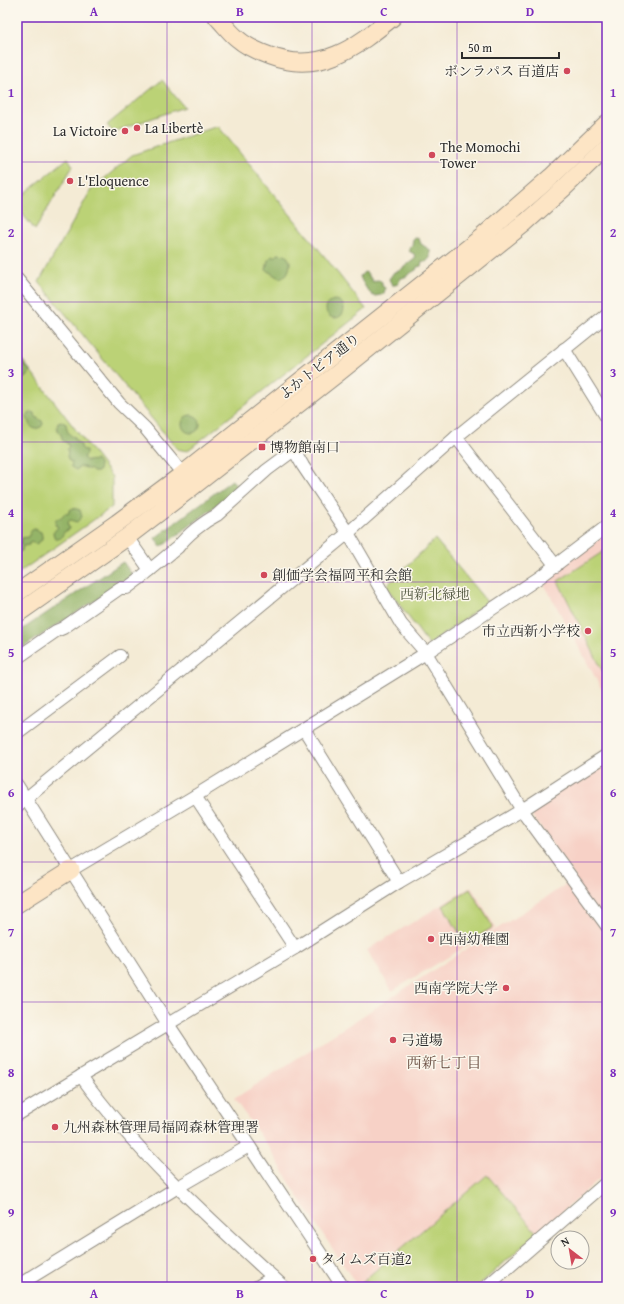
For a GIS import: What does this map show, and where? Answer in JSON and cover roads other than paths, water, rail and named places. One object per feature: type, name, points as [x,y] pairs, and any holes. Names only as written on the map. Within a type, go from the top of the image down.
[{"type":"street","points":[[217,17],[247,45],[259,52],[280,60],[292,62],[326,60],[339,55],[355,46],[393,17]]},
{"type":"street","name":"よかトピア通り","points":[[17,593],[117,523],[183,474],[482,237],[551,177],[607,123]]},
{"type":"street","name":"よかトピア通り","points":[[17,614],[127,538],[289,412],[492,250],[564,188],[607,146]]},
{"type":"street","points":[[17,279],[119,403],[145,428],[183,474]]},
{"type":"street","points":[[22,802],[348,533],[456,438],[607,315]]},
{"type":"street","points":[[564,349],[607,418]]},
{"type":"street","points":[[456,438],[556,566]]},
{"type":"street","points":[[17,658],[120,588],[126,588],[139,579],[210,518],[217,515],[267,470],[294,450],[348,533],[402,624],[426,653],[522,810],[607,926]]},
{"type":"street","points":[[17,904],[426,653],[556,566],[607,526]]},
{"type":"street","points":[[127,538],[150,570]]},
{"type":"street","points":[[17,733],[120,656]]},
{"type":"street","points":[[304,729],[399,882]]},
{"type":"street","points":[[17,1115],[295,948],[399,882],[522,810],[607,755]]},
{"type":"street","points":[[17,785],[22,802],[71,870],[168,1024],[343,1287]]},
{"type":"street","points":[[195,796],[295,948]]},
{"type":"street","points":[[81,1076],[101,1104],[178,1187],[284,1287]]},
{"type":"street","points":[[17,1286],[178,1187],[249,1146]]},
{"type":"street","points":[[486,1287],[607,1182]]},
{"type":"street","points":[[257,1287],[273,1277]]},
{"type":"place","name":"ボンラパス 百道店","points":[[567,71]]},
{"type":"place","name":"La Libertè","points":[[137,128]]},
{"type":"place","name":"La Victoire","points":[[125,131]]},
{"type":"place","name":"The Momochi Tower","points":[[432,155]]},
{"type":"place","name":"L'Eloquence","points":[[70,181]]},
{"type":"place","name":"博物館南口","points":[[262,447]]},
{"type":"place","name":"創価学会福岡平和会館","points":[[264,575]]},
{"type":"place","name":"市立西新小学校","points":[[588,631]]},
{"type":"place","name":"西南幼稚園","points":[[431,939]]},
{"type":"place","name":"西南学院大学","points":[[506,988]]},
{"type":"place","name":"弓道場","points":[[393,1040]]},
{"type":"place","name":"九州森林管理局福岡森林管理署","points":[[55,1127]]},
{"type":"place","name":"タイムズ百道2","points":[[313,1259]]},
{"type":"district","name":"西新七丁目","points":[[444,1062]]},
{"type":"park label","name":"西新北緑地","points":[[435,594]]}]
